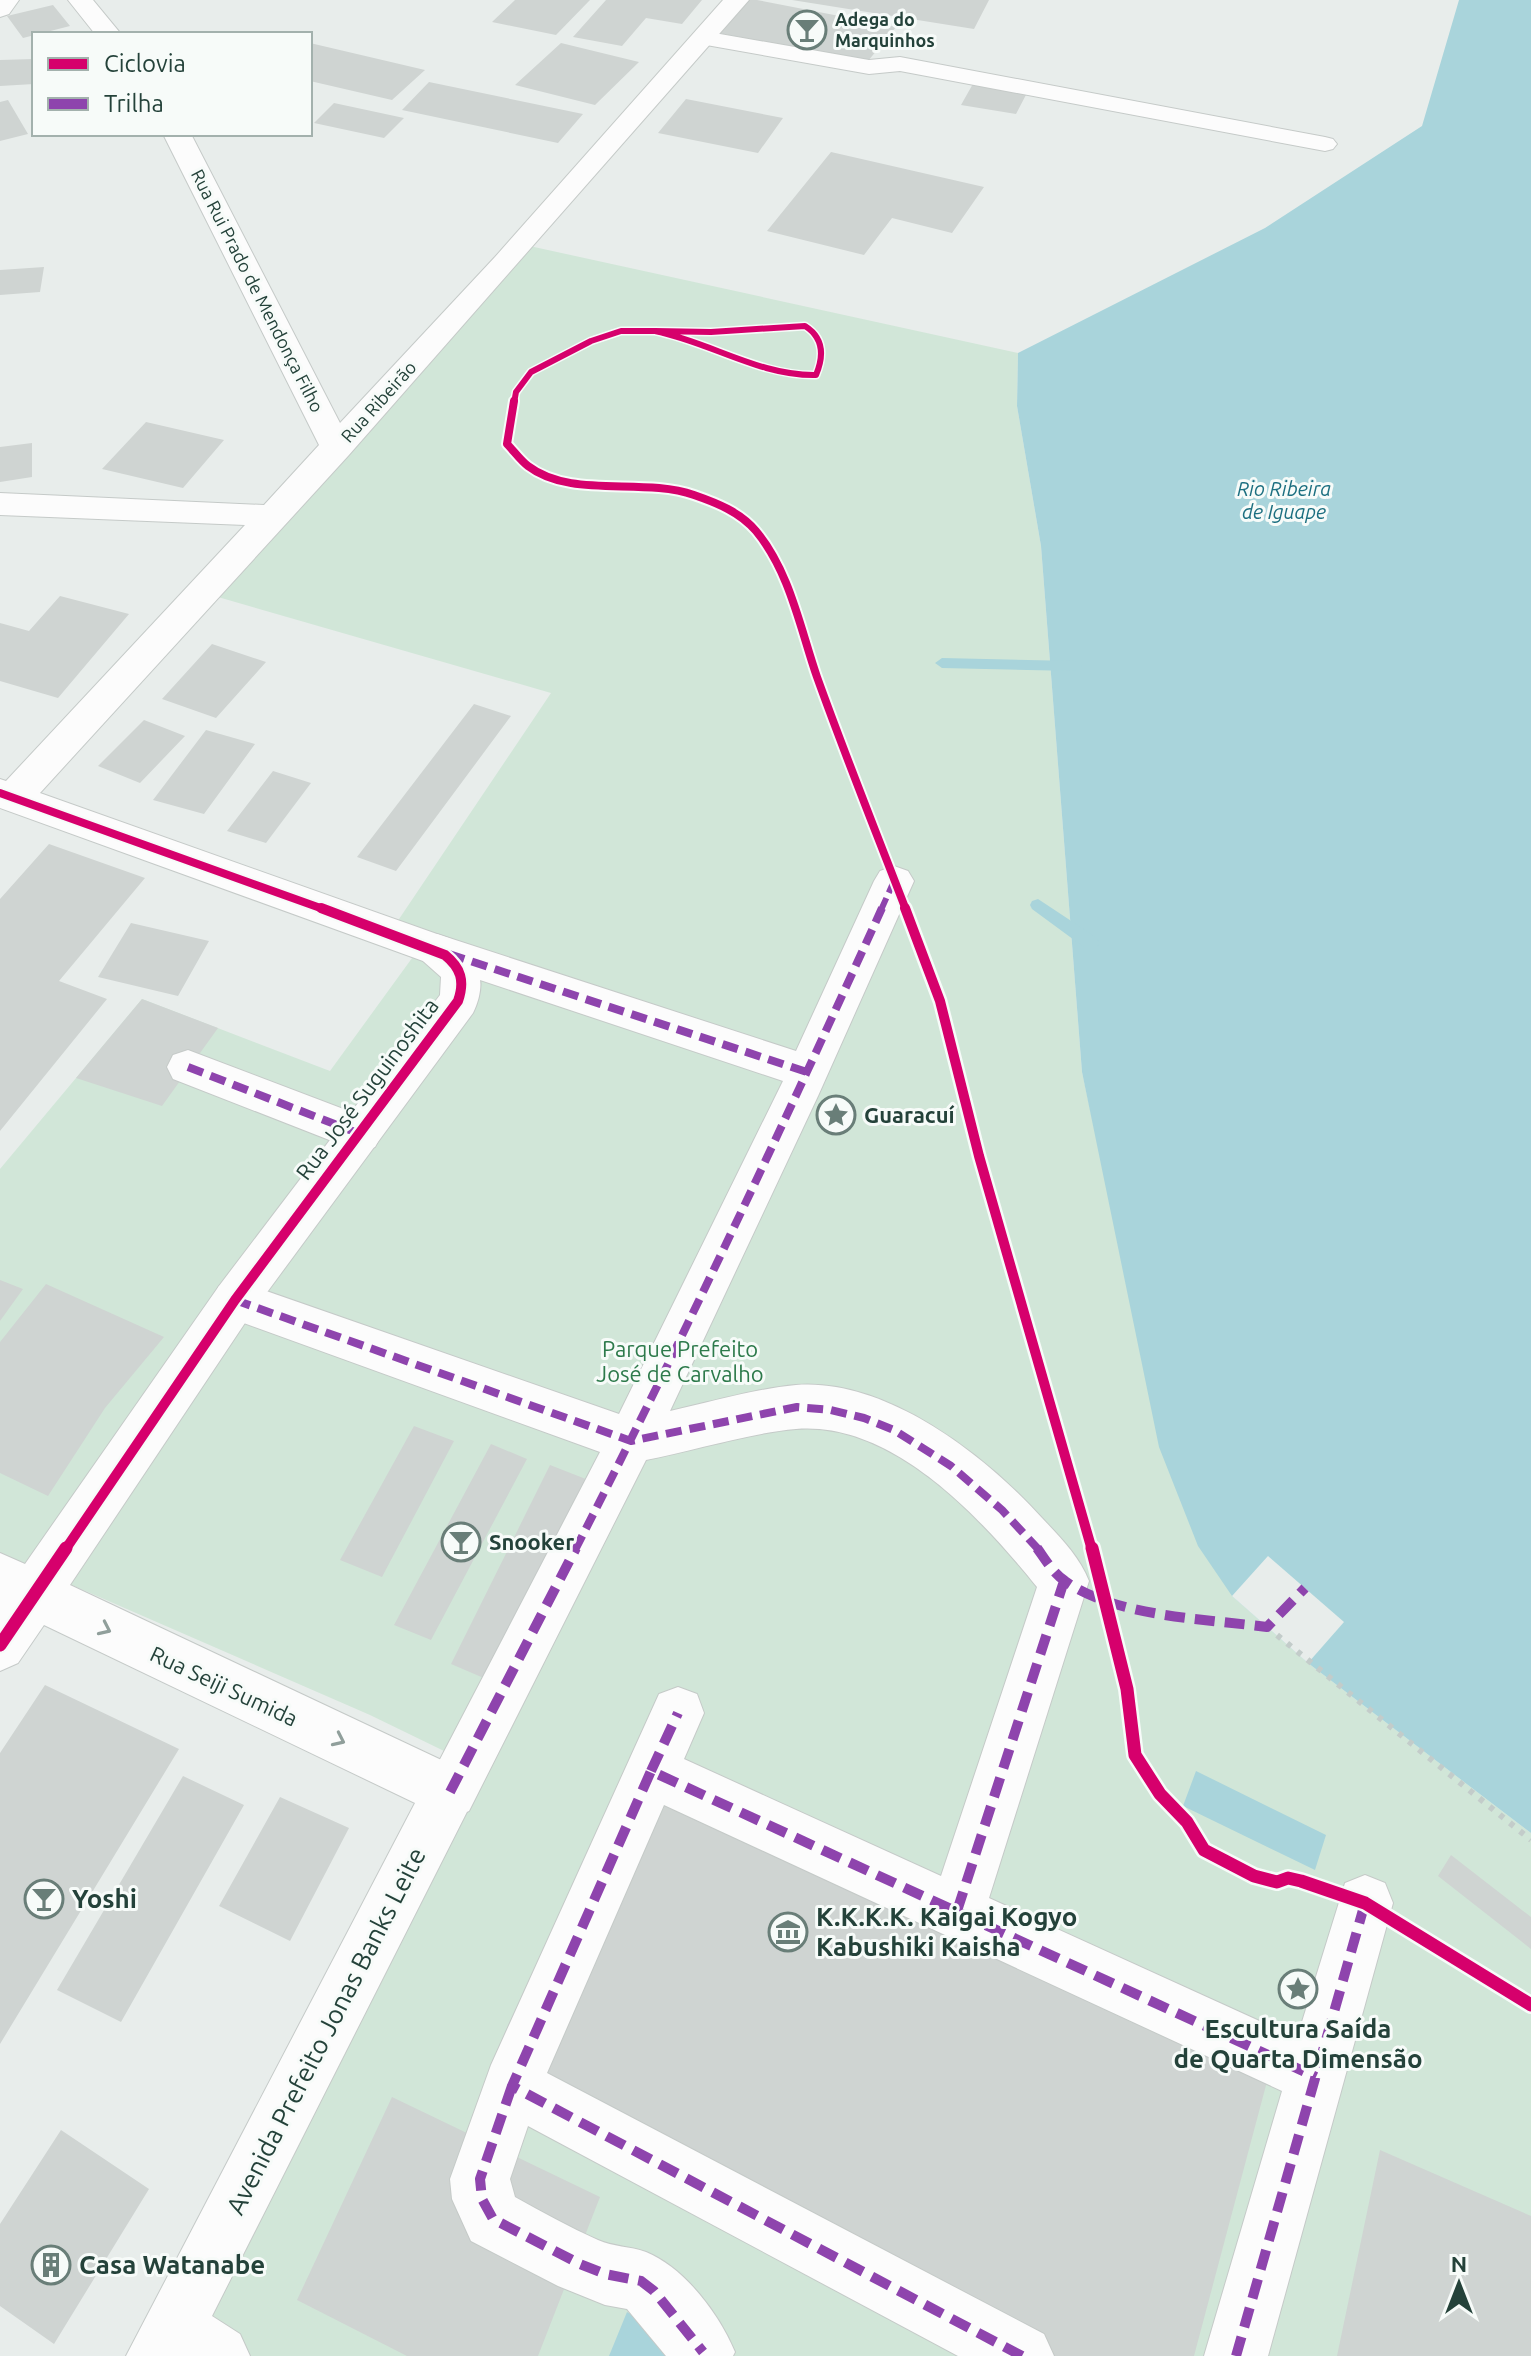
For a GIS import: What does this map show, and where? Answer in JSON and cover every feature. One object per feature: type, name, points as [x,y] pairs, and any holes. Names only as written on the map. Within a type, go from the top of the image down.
[{"type":"street","points":[[0,9],[7,0]]},
{"type":"street","points":[[80,0],[106,32]]},
{"type":"street","name":"Rua Ribeirão","points":[[6,796],[337,449],[737,0]]},
{"type":"street","name":"Rua Rui Prado de Mendonça Filho","points":[[178,136],[337,449]]},
{"type":"street","points":[[0,504],[275,516]]},
{"type":"street","name":"Rua José Suguinoshita","points":[[0,1645],[17,1587],[458,1001],[463,973],[452,958],[437,950],[6,796]]},
{"type":"street","name":"Avenida Prefeito Jonas Banks Leite","points":[[183,2347],[450,1792],[631,1441],[807,1072],[894,881]]},
{"type":"street","points":[[437,950],[807,1072]]},
{"type":"street","points":[[188,1067],[360,1134]]},
{"type":"street","points":[[235,1300],[631,1441],[797,1407],[821,1407],[861,1415],[901,1431],[993,1500],[1033,1541],[1064,1581],[957,1911]]},
{"type":"street","name":"Rua Seiji Sumida","points":[[17,1587],[450,1792]]},
{"type":"street","points":[[678,1713],[512,2086],[480,2179],[482,2199],[493,2219],[580,2264],[605,2274],[641,2281],[654,2291],[703,2352]]},
{"type":"street","points":[[651,1771],[1316,2077]]},
{"type":"street","points":[[1236,2356],[1365,1903]]},
{"type":"street","points":[[512,2086],[1022,2356]]},
{"type":"lane","points":[[703,38],[869,67],[900,64],[1325,144]]},
{"type":"path","points":[[1267,1627],[1531,1840]]},
{"type":"green space","name":"Parque Prefeito José de Carvalho","points":[[525,245],[1018,353],[1017,406],[1041,546],[1082,1072],[1118,1238],[1232,1596],[1308,1663],[1531,1833],[1531,2356],[205,2356],[185,2344],[477,1767],[370,1715],[28,1563],[0,1603],[0,1169],[142,999],[330,1071],[423,943],[391,931],[551,693],[211,595]]},
{"type":"water","name":"Rio Ribeira de Iguape","points":[[1459,0],[1531,0],[1531,1833],[1308,1663],[1232,1596],[1198,1546],[1159,1447],[1082,1072],[1041,546],[1017,406],[1018,353],[1265,228],[1422,126]]},
{"type":"water","points":[[1196,1771],[1326,1835],[1315,1870],[1183,1806]]},
{"type":"water","points":[[627,2312],[704,2356],[609,2356]]},
{"type":"pier","points":[[1268,1556],[1344,1622],[1308,1663],[1232,1596]]},
{"type":"building","points":[[515,0],[590,0],[556,35],[492,22]]},
{"type":"building","points":[[606,0],[702,0],[682,24],[646,18],[622,46],[573,37]]},
{"type":"building","name":"Adega do Marquinhos","points":[[747,0],[896,27],[868,61],[718,33]]},
{"type":"building","points":[[792,0],[989,0],[974,29]]},
{"type":"building","points":[[53,5],[70,26],[32,32],[32,36],[23,38],[7,16]]},
{"type":"building","points":[[312,43],[425,70],[392,100],[312,81]]},
{"type":"building","points":[[561,43],[639,62],[595,105],[515,85]]},
{"type":"building","points":[[32,59],[32,84],[0,86],[0,60]]},
{"type":"building","points":[[429,82],[583,114],[558,143],[402,110]]},
{"type":"building","points":[[974,82],[1028,91],[1016,114],[961,105]]},
{"type":"building","points":[[686,99],[783,118],[758,153],[658,133]]},
{"type":"building","points":[[8,100],[28,134],[0,141],[0,102]]},
{"type":"building","points":[[334,103],[404,118],[384,138],[314,123]]},
{"type":"building","points":[[831,152],[984,187],[952,233],[892,218],[864,255],[767,231]]},
{"type":"building","points":[[44,267],[40,292],[0,295],[0,270]]},
{"type":"building","points":[[146,422],[224,440],[183,488],[102,469]]},
{"type":"building","points":[[32,443],[32,477],[0,482],[0,447]]},
{"type":"building","points":[[60,596],[129,614],[58,698],[0,681],[0,623],[29,631]]},
{"type":"building","points":[[212,644],[266,662],[216,718],[162,699]]},
{"type":"building","points":[[474,704],[511,716],[396,871],[357,857]]},
{"type":"building","points":[[144,720],[185,736],[140,783],[98,766]]},
{"type":"building","points":[[206,730],[255,744],[204,814],[153,800]]},
{"type":"building","points":[[273,771],[311,783],[266,843],[227,831]]},
{"type":"building","points":[[49,844],[145,878],[59,981],[107,999],[0,1131],[0,899]]},
{"type":"building","points":[[131,923],[209,941],[178,996],[98,977]]},
{"type":"building","points":[[142,999],[218,1028],[162,1106],[76,1078]]},
{"type":"building","points":[[0,1280],[23,1289],[0,1321]]},
{"type":"building","points":[[46,1284],[164,1337],[105,1408],[48,1496],[0,1473],[0,1342]]},
{"type":"building","points":[[414,1426],[454,1441],[382,1577],[340,1560]]},
{"type":"building","name":"Snooker","points":[[491,1444],[527,1459],[431,1640],[394,1625]]},
{"type":"building","points":[[550,1465],[596,1483],[500,1685],[451,1664]]},
{"type":"building","name":"Yoshi","points":[[45,1685],[179,1749],[0,2044],[0,1753]]},
{"type":"building","points":[[183,1776],[244,1805],[121,2022],[57,1990]]},
{"type":"building","name":"K.K.K.K. Kaigai Kogyo Kabushiki Kaisha","points":[[672,1790],[1269,2074],[1194,2356],[1054,2356],[536,2083]]},
{"type":"building","points":[[280,1797],[349,1828],[290,1941],[219,1906]]},
{"type":"building","points":[[1451,1855],[1531,1917],[1531,1949],[1438,1876]]},
{"type":"building","points":[[392,2097],[600,2197],[538,2356],[407,2356],[297,2300]]},
{"type":"building","name":"Casa Watanabe","points":[[61,2130],[149,2189],[54,2344],[0,2306],[0,2224]]},
{"type":"building","points":[[1380,2150],[1531,2216],[1531,2356],[1337,2356]]},
{"type":"waterway","points":[[942,663],[1075,666]]},
{"type":"waterway","points":[[1038,905],[1091,943]]},
{"type":"marked path","points":[[450,1792],[631,1441],[797,1096],[894,881]]},
{"type":"marked path","points":[[449,954],[807,1072]]},
{"type":"marked path","points":[[188,1067],[360,1134]]},
{"type":"marked path","points":[[235,1300],[631,1441],[797,1407],[831,1410],[864,1418],[924,1446],[977,1487],[1026,1534],[1065,1581],[1106,1600],[1132,1607],[1267,1627],[1305,1588]]},
{"type":"marked path","points":[[957,1911],[1064,1581]]},
{"type":"marked path","points":[[651,1771],[678,1713]]},
{"type":"marked path","points":[[1022,2356],[512,2086],[651,1771],[1316,2077]]},
{"type":"marked path","points":[[1236,2356],[1365,1903]]},
{"type":"marked path","points":[[512,2086],[480,2179],[482,2199],[493,2219],[580,2264],[605,2274],[641,2281],[654,2291],[703,2352]]},
{"type":"cycle path","points":[[653,331],[672,335],[693,341],[778,372],[816,375],[821,361],[819,341],[805,326],[711,332],[621,331],[591,341],[531,372],[516,392],[507,444],[528,466],[558,480],[660,486],[730,510],[745,519],[758,534],[780,571],[940,1001],[979,1156],[1096,1563],[1127,1689],[1135,1755],[1160,1794],[1187,1822],[1204,1850],[1254,1876],[1277,1882],[1288,1878],[1301,1881],[1365,1903],[1531,2005]]},
{"type":"cycle path","points":[[0,793],[437,950],[456,965],[462,977],[458,1001],[235,1300],[0,1645]]},
{"type":"place","name":"Adega do Marquinhos","points":[[807,30]]},
{"type":"place","name":"Guaracuí","points":[[836,1115]]},
{"type":"place","name":"Snooker","points":[[461,1542]]},
{"type":"place","name":"Yoshi","points":[[44,1899]]},
{"type":"place","name":"K.K.K.K. Kaigai Kogyo Kabushiki Kaisha","points":[[788,1932]]},
{"type":"place","name":"Escultura Saída de Quarta Dimensão","points":[[1298,1989]]},
{"type":"place","name":"Casa Watanabe","points":[[51,2265]]}]
